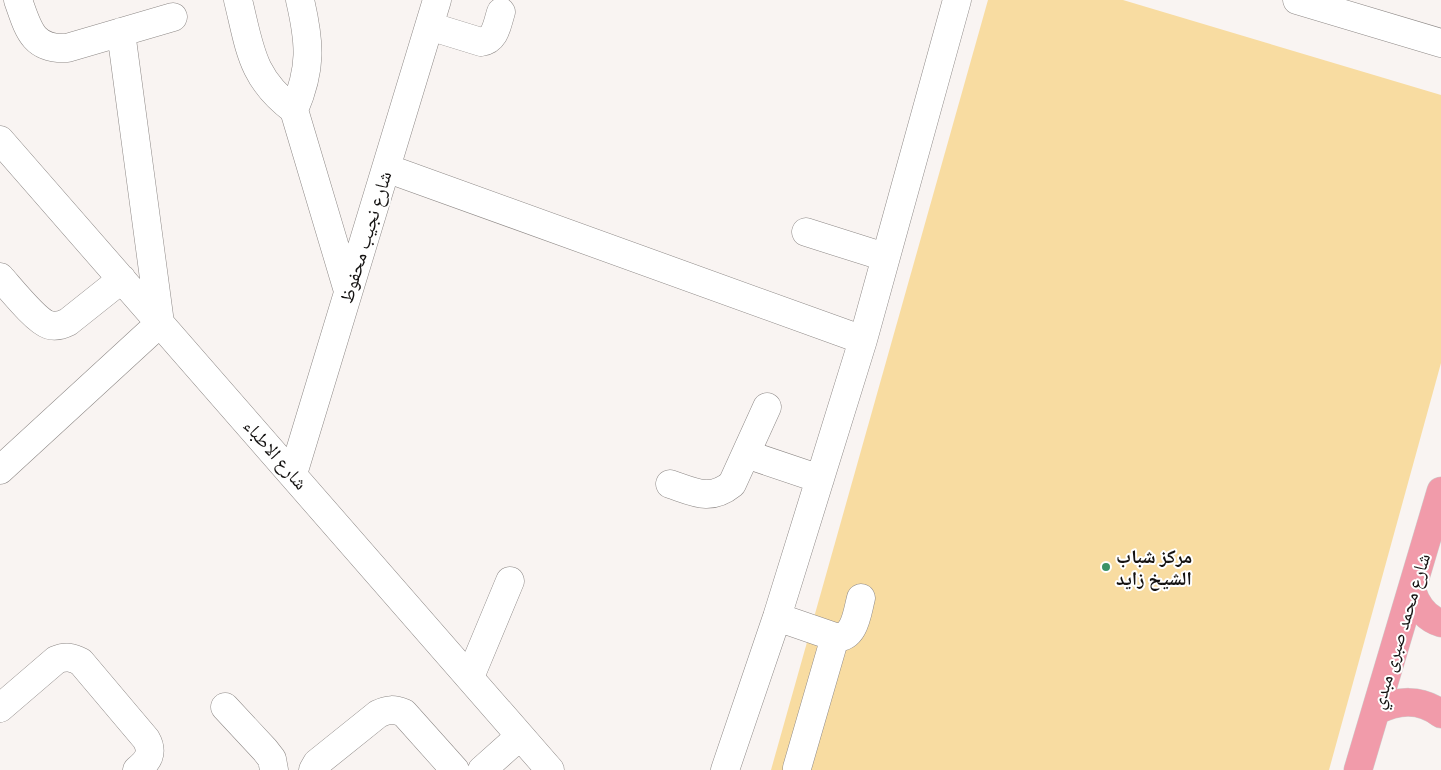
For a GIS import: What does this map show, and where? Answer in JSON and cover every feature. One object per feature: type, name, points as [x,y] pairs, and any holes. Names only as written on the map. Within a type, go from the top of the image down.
[{"type":"main road","name":"شارع محمد صبرى مبدي","points":[[1358,770],[1441,491]]},
{"type":"main road","points":[[1412,591],[1416,604],[1425,614],[1441,623]]},
{"type":"main road","points":[[1376,711],[1394,703],[1414,702],[1427,706],[1441,714]]},
{"type":"street","points":[[6,0],[19,0],[29,31],[40,43],[67,48],[173,17]]},
{"type":"street","points":[[238,0],[250,48],[258,70],[270,90],[294,110],[348,291]]},
{"type":"street","points":[[294,110],[308,64],[307,31],[300,0]]},
{"type":"street","name":"شارع نجيب محفوظ","points":[[293,474],[437,0]]},
{"type":"street","points":[[725,770],[777,618],[863,340],[957,0]]},
{"type":"street","points":[[1297,0],[1441,43]]},
{"type":"street","points":[[429,26],[481,42],[491,38],[501,12]]},
{"type":"street","points":[[0,470],[160,323],[121,32]]},
{"type":"street","name":"شارع الاطباء","points":[[0,140],[550,770]]},
{"type":"street","points":[[386,168],[863,340]]},
{"type":"street","points":[[806,232],[885,257]]},
{"type":"street","points":[[0,277],[39,320],[48,325],[58,326],[68,322],[122,278]]},
{"type":"street","points":[[670,484],[704,495],[724,490],[732,484],[767,407]]},
{"type":"street","points":[[746,454],[820,479]]},
{"type":"street","points":[[470,677],[510,581]]},
{"type":"street","points":[[777,618],[842,638],[852,630],[861,598]]},
{"type":"street","points":[[797,768],[835,637]]},
{"type":"street","points":[[0,708],[56,660],[64,657],[73,657],[81,662],[150,746],[147,762],[137,770]]},
{"type":"street","points":[[225,707],[266,750],[272,759],[274,770]]},
{"type":"street","points":[[314,770],[317,763],[378,714],[386,710],[395,709],[404,713],[455,770]]},
{"type":"street","points":[[482,770],[520,736]]},
{"type":"shaded area","name":"مركز شباب الشيخ زايد","points":[[988,0],[1123,0],[1441,95],[1441,363],[1329,770],[771,770]]},
{"type":"place","name":"مركز شباب الشيخ زايد","points":[[1106,567]]}]
